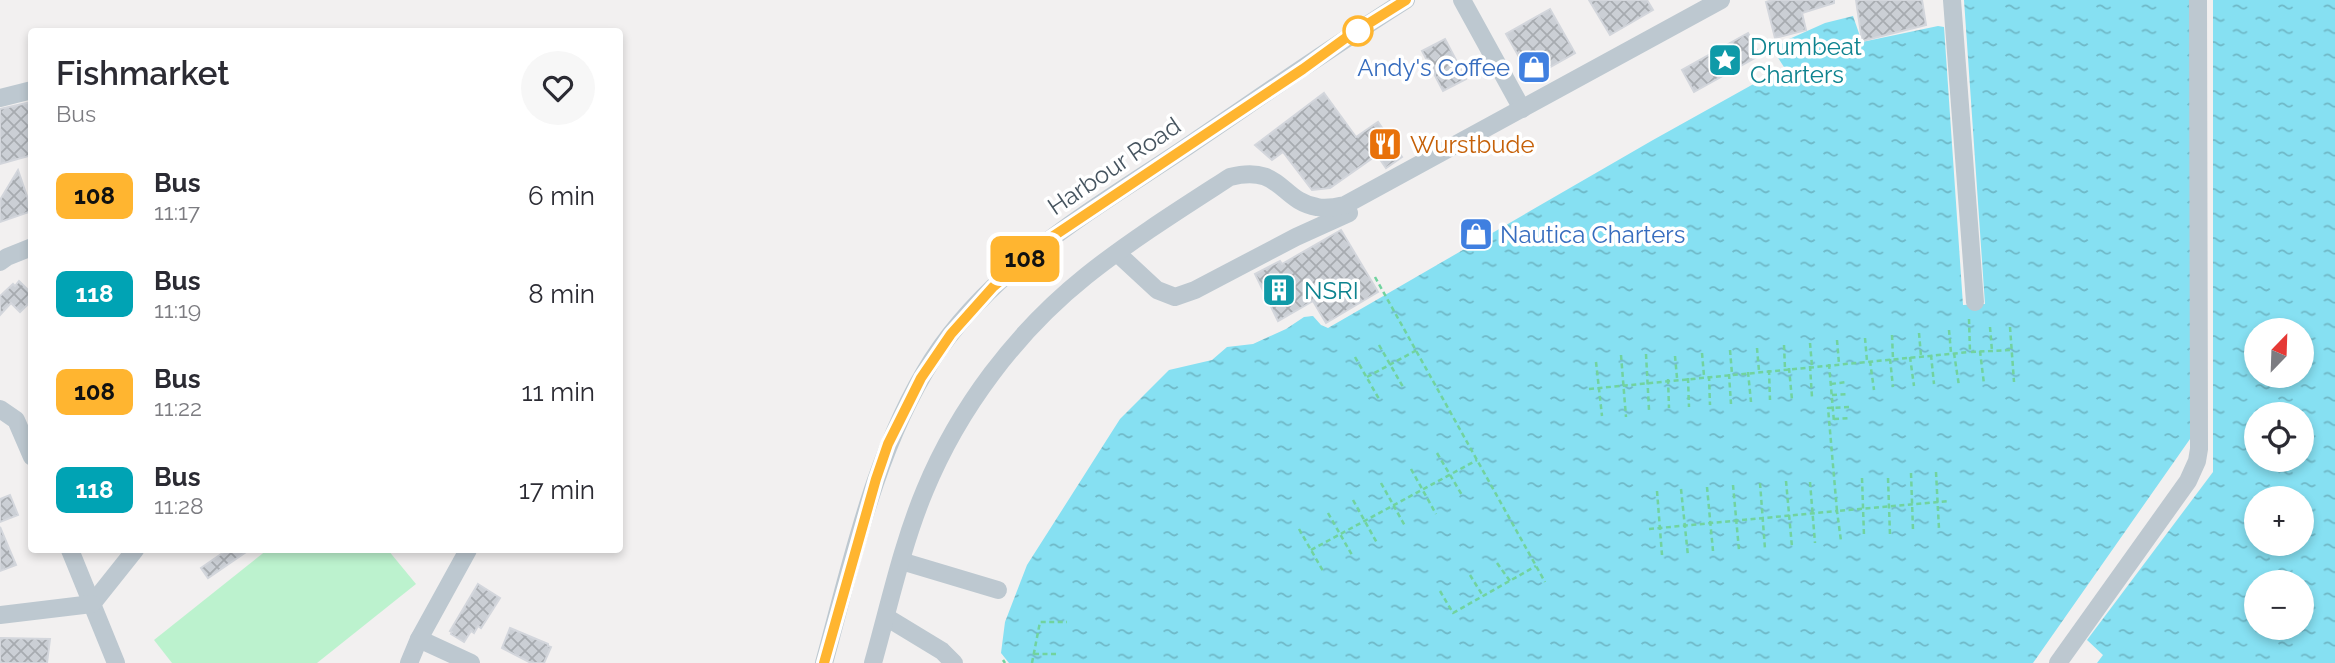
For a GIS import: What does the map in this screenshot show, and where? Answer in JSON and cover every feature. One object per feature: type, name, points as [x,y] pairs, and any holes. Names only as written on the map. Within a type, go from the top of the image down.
[{"type":"street","name":"Harbour Road","points":[[824,663],[888,444],[921,378],[951,334],[993,287],[1049,239],[1406,0]]},
{"type":"street","points":[[1462,0],[1522,109]]},
{"type":"street","points":[[873,663],[901,561],[924,491],[956,425],[979,390],[1048,310],[1085,276],[1230,177],[1242,174],[1264,176],[1297,199],[1317,207],[1345,205],[1721,0]]},
{"type":"street","points":[[1952,0],[1972,306]]},
{"type":"street","points":[[2058,663],[2188,481],[2197,461],[2198,0]]},
{"type":"street","points":[[0,98],[28,91]]},
{"type":"street","points":[[1116,253],[1157,290],[1175,298],[1349,213]]},
{"type":"street","points":[[0,262],[28,249]]},
{"type":"street","points":[[0,409],[24,417],[28,437]]},
{"type":"street","points":[[71,553],[116,663]]},
{"type":"street","points":[[0,615],[92,604],[133,553]]},
{"type":"street","points":[[409,663],[419,639],[466,553]]},
{"type":"street","points":[[901,561],[998,590]]},
{"type":"street","points":[[886,617],[942,651],[954,663]]},
{"type":"street","points":[[419,639],[471,663]]},
{"type":"path","points":[[1376,277],[1545,582]]},
{"type":"path","points":[[1970,352],[1972,306]]},
{"type":"path","points":[[1990,327],[1992,351]]},
{"type":"path","points":[[2010,327],[2014,382]]},
{"type":"path","points":[[1949,330],[1959,386]]},
{"type":"path","points":[[1919,333],[1921,356]]},
{"type":"path","points":[[1892,335],[1893,387]]},
{"type":"path","points":[[1865,338],[1874,390]]},
{"type":"path","points":[[1838,340],[1839,364]]},
{"type":"path","points":[[1810,343],[1812,397]]},
{"type":"path","points":[[1379,345],[1403,387]]},
{"type":"path","points":[[1784,345],[1792,400]]},
{"type":"path","points":[[1757,348],[1759,371]]},
{"type":"path","points":[[1367,377],[1417,350]]},
{"type":"path","points":[[1730,350],[1731,404]]},
{"type":"path","points":[[1589,388],[1829,364],[2011,350]]},
{"type":"path","points":[[1980,351],[1984,384]]},
{"type":"path","points":[[1702,353],[1710,405]]},
{"type":"path","points":[[1646,354],[1649,410]]},
{"type":"path","points":[[1621,355],[1626,417]]},
{"type":"path","points":[[1931,355],[1934,384]]},
{"type":"path","points":[[1675,356],[1677,379]]},
{"type":"path","points":[[1355,357],[1379,399]]},
{"type":"path","points":[[1910,357],[1914,386]]},
{"type":"path","points":[[1595,362],[1602,416]]},
{"type":"path","points":[[1829,364],[1834,420],[1851,418]]},
{"type":"path","points":[[1769,370],[1770,400]]},
{"type":"path","points":[[1748,372],[1751,402]]},
{"type":"path","points":[[1688,378],[1689,407]]},
{"type":"path","points":[[1668,379],[1669,408]]},
{"type":"path","points":[[1831,384],[1847,382]]},
{"type":"path","points":[[1832,395],[1848,394]]},
{"type":"path","points":[[1841,541],[1828,408],[1849,407]]},
{"type":"path","points":[[1437,453],[1462,495]]},
{"type":"path","points":[[1311,550],[1477,460]]},
{"type":"path","points":[[1410,469],[1436,514]]},
{"type":"path","points":[[1936,472],[1939,529]]},
{"type":"path","points":[[1911,473],[1913,530]]},
{"type":"path","points":[[1862,478],[1864,536]]},
{"type":"path","points":[[1888,478],[1890,535]]},
{"type":"path","points":[[1786,481],[1792,547]]},
{"type":"path","points":[[1810,482],[1815,543]]},
{"type":"path","points":[[1381,483],[1405,526]]},
{"type":"path","points":[[1760,483],[1765,549]]},
{"type":"path","points":[[1733,485],[1739,550]]},
{"type":"path","points":[[1707,487],[1713,551]]},
{"type":"path","points":[[1681,489],[1688,556]]},
{"type":"path","points":[[1657,491],[1661,555]]},
{"type":"path","points":[[1353,500],[1377,543]]},
{"type":"path","points":[[1649,529],[1950,501]]},
{"type":"path","points":[[1328,513],[1352,555]]},
{"type":"path","points":[[1299,529],[1324,571]]},
{"type":"path","points":[[1497,563],[1510,581]]},
{"type":"path","points":[[1440,591],[1453,613],[1536,566]]},
{"type":"path","points":[[1470,575],[1483,596]]},
{"type":"path","points":[[1032,663],[1040,622],[1067,622]]},
{"type":"path","points":[[1034,654],[1059,654]]},
{"type":"green space","points":[[263,553],[390,553],[416,584],[317,663],[172,663],[154,640]]},
{"type":"water","points":[[1964,0],[2190,0],[2190,439],[2033,663],[1009,663],[1001,653],[1005,622],[1027,565],[1120,419],[1169,370],[1212,360],[1227,347],[1253,344],[1286,329],[1304,317],[1313,316],[1328,328],[1784,67],[1773,50],[1787,40],[1825,23],[1853,16],[1862,42],[1944,27],[1963,305],[1985,304]]},
{"type":"water","points":[[2213,0],[2335,0],[2335,663],[2097,663],[2103,655],[2087,640],[2213,472]]},
{"type":"building","points":[[1589,0],[1647,0],[1653,10],[1610,35]]},
{"type":"building","points":[[1834,0],[1834,3],[1802,13],[1806,30],[1775,38],[1766,2]]},
{"type":"building","points":[[1856,0],[1922,0],[1926,25],[1862,41]]},
{"type":"building","points":[[1550,9],[1575,53],[1531,78],[1506,34]]},
{"type":"building","points":[[1748,33],[1760,55],[1694,92],[1682,70]]},
{"type":"building","points":[[1445,39],[1466,79],[1443,91],[1422,51]]},
{"type":"building","points":[[1324,93],[1356,137],[1378,122],[1402,157],[1386,168],[1377,155],[1330,188],[1312,190],[1283,152],[1272,160],[1255,145]]},
{"type":"building","points":[[28,103],[28,156],[0,164],[0,109]]},
{"type":"building","points":[[18,170],[28,199],[28,212],[0,222],[0,200]]},
{"type":"building","points":[[1341,230],[1378,292],[1326,323],[1313,301],[1278,321],[1255,274],[1280,261],[1282,264]]},
{"type":"building","points":[[19,281],[28,290],[28,304],[20,312],[11,303],[0,315],[0,296],[13,284],[15,286]]},
{"type":"building","points":[[10,495],[18,515],[0,522],[0,499]]},
{"type":"building","points":[[0,527],[16,565],[0,571]]},
{"type":"building","points":[[223,553],[245,553],[208,578],[201,568]]},
{"type":"building","points":[[478,584],[500,598],[481,628],[478,626],[474,633],[471,631],[464,642],[450,631]]},
{"type":"building","points":[[510,628],[551,647],[544,663],[531,663],[502,648]]},
{"type":"building","points":[[0,638],[50,639],[47,663],[0,663]]},
{"type":"bus line","name":"108","points":[[824,663],[888,444],[921,378],[951,334],[993,287],[1049,239],[1406,0]]},
{"type":"place","name":"Drumbeat Charters","points":[[1725,60]]},
{"type":"place","name":"Andy's Coffee","points":[[1534,67]]},
{"type":"place","name":"Wurstbude","points":[[1385,144]]},
{"type":"place","name":"Nautica Charters","points":[[1476,234]]},
{"type":"place","name":"NSRI","points":[[1279,290]]}]
